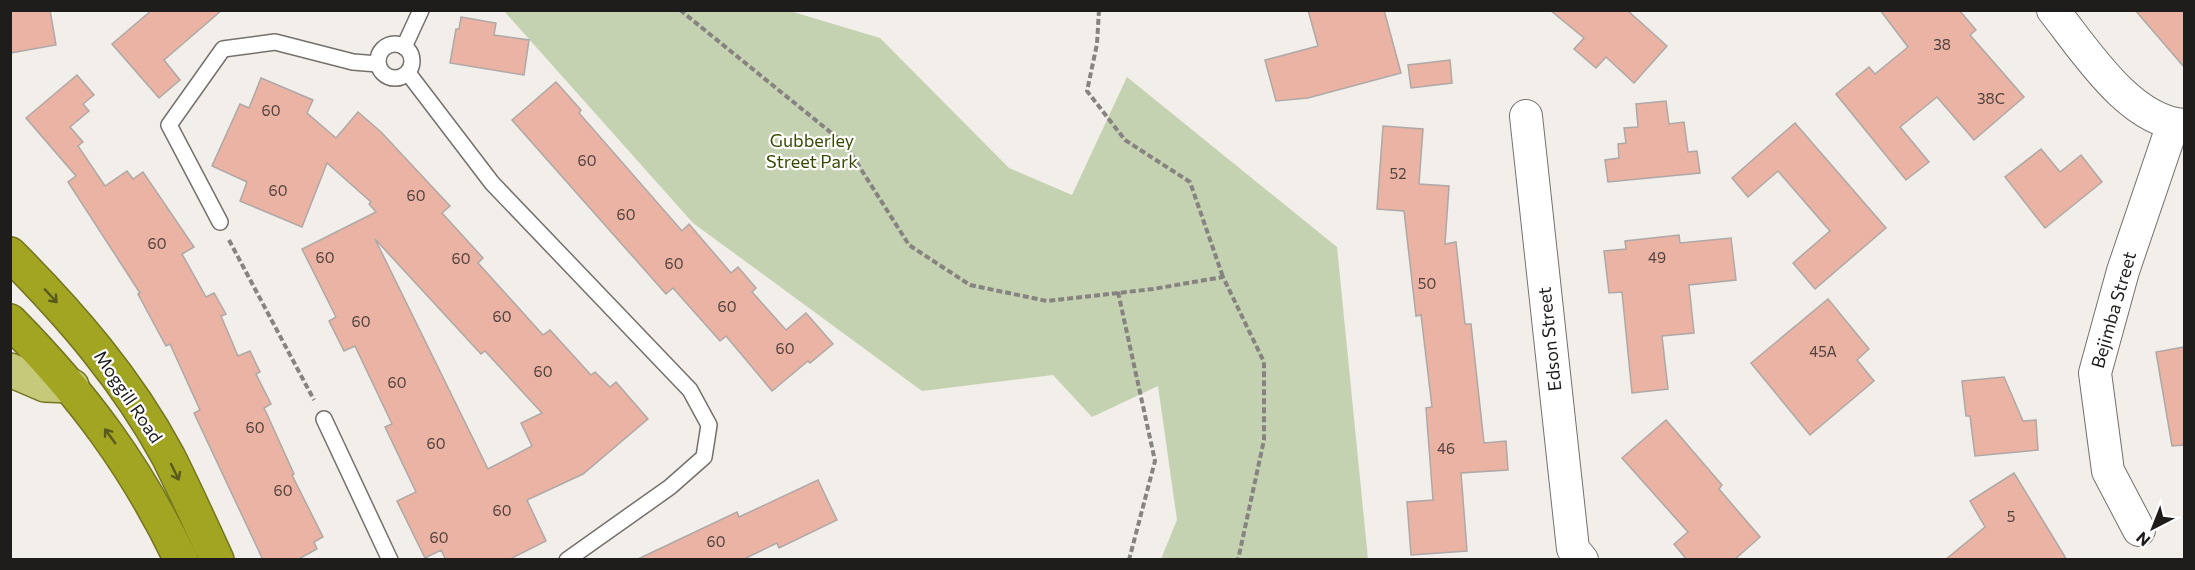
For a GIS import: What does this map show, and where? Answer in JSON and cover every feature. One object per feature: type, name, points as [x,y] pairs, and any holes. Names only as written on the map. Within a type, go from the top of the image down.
[{"type":"highway","name":"Moggill Road","points":[[10,254],[70,317],[112,368],[167,455],[217,560]]},
{"type":"highway","name":"Moggill Road","points":[[10,321],[72,386],[125,458],[181,560]]},
{"type":"main road","points":[[10,370],[45,385],[72,386]]},
{"type":"street","points":[[2053,10],[2120,92],[2159,119],[2179,125]]},
{"type":"street","name":"Edson Street","points":[[1526,116],[1573,549],[1582,560]]},
{"type":"street","name":"Bejimba Street","points":[[2139,530],[2108,471],[2095,373],[2123,271],[2179,125]]},
{"type":"lane","points":[[404,47],[421,10]]},
{"type":"lane","points":[[220,222],[169,125],[223,49],[275,42],[353,62],[378,64]]},
{"type":"lane","points":[[395,44],[404,47],[412,59],[408,73],[397,79],[390,78],[380,70],[378,64],[379,54],[385,47],[395,44]]},
{"type":"lane","points":[[408,73],[492,183],[690,390],[709,425],[704,457],[670,487],[567,560]]},
{"type":"lane","points":[[324,419],[390,560]]},
{"type":"path","points":[[680,10],[845,144],[909,245],[970,285],[1047,300],[1223,277]]},
{"type":"path","points":[[1099,10],[1096,44],[1087,91],[1125,140],[1190,182],[1223,277],[1264,362],[1264,440],[1238,560]]},
{"type":"path","points":[[220,222],[324,419]]},
{"type":"path","points":[[1118,292],[1155,461],[1129,560]]},
{"type":"green space","name":"Gubberley Street Park","points":[[504,11],[790,11],[880,38],[1009,168],[1072,195],[1127,77],[1337,247],[1368,559],[1161,559],[1177,520],[1158,386],[1092,417],[1053,375],[922,391],[693,223]]},
{"type":"building","points":[[10,10],[50,10],[56,45],[10,53]]},
{"type":"building","points":[[152,10],[222,10],[164,60],[180,80],[159,98],[112,44]]},
{"type":"building","points":[[1308,10],[1384,10],[1401,73],[1308,98],[1276,101],[1265,60],[1318,46]]},
{"type":"building","points":[[1550,10],[1627,10],[1667,46],[1634,83],[1606,57],[1596,68],[1574,49],[1584,38]]},
{"type":"building","points":[[1880,10],[1959,10],[1976,30],[1970,35],[2024,97],[1974,140],[1937,97],[1900,127],[1929,162],[1906,180],[1836,94],[1869,67],[1875,74],[1908,47]]},
{"type":"building","points":[[2135,10],[2184,10],[2184,67]]},
{"type":"building","points":[[461,17],[496,23],[494,35],[529,40],[524,75],[450,63],[456,29],[459,29]]},
{"type":"building","points":[[1450,60],[1452,83],[1411,88],[1408,65]]},
{"type":"building","points":[[77,75],[94,95],[83,104],[89,111],[70,127],[83,142],[78,146],[105,186],[127,171],[133,179],[143,172],[194,247],[182,254],[206,297],[214,293],[226,314],[221,316],[238,356],[250,351],[260,372],[256,374],[271,404],[264,408],[294,474],[292,475],[323,537],[314,542],[317,549],[297,560],[263,560],[194,413],[200,410],[170,344],[166,346],[138,294],[140,293],[68,182],[76,176],[26,118]]},
{"type":"building","points":[[261,78],[313,100],[307,113],[336,138],[358,112],[381,132],[450,206],[442,213],[483,258],[478,263],[543,335],[550,330],[591,375],[595,372],[610,387],[616,382],[648,419],[583,474],[527,500],[546,541],[508,560],[446,560],[441,550],[425,558],[397,501],[416,492],[385,427],[392,424],[355,346],[344,351],[329,321],[336,317],[302,249],[376,212],[369,204],[371,202],[327,163],[302,227],[240,201],[247,182],[212,166],[240,104],[249,108]],"holes":[[[375,239],[481,354],[485,351],[542,413],[521,423],[532,446],[488,469]]]},
{"type":"building","points":[[556,82],[581,110],[579,113],[682,231],[689,224],[731,273],[738,267],[756,288],[752,292],[786,330],[806,313],[833,344],[772,391],[726,336],[720,341],[673,288],[666,294],[512,120]]},
{"type":"building","points":[[1666,101],[1669,124],[1684,122],[1688,152],[1697,151],[1700,173],[1608,182],[1605,160],[1619,158],[1618,144],[1626,143],[1624,128],[1638,127],[1636,104]]},
{"type":"building","points":[[1795,123],[1886,228],[1815,289],[1793,263],[1830,231],[1778,171],[1748,197],[1732,178]]},
{"type":"building","points":[[1383,126],[1423,129],[1419,184],[1449,186],[1445,244],[1456,242],[1465,324],[1471,324],[1484,443],[1506,441],[1508,470],[1461,473],[1467,551],[1411,555],[1407,502],[1433,500],[1426,408],[1432,407],[1421,315],[1416,316],[1404,211],[1377,209]]},
{"type":"building","points":[[2041,149],[2060,172],[2081,155],[2102,182],[2045,228],[2005,177]]},
{"type":"building","points":[[1679,235],[1680,243],[1731,238],[1736,280],[1689,285],[1694,333],[1662,336],[1668,389],[1632,393],[1622,292],[1609,293],[1604,251],[1626,249],[1625,241]]},
{"type":"building","points":[[1828,299],[1869,349],[1857,360],[1874,381],[1810,435],[1751,363]]},
{"type":"building","points":[[2184,347],[2184,445],[2172,446],[2156,352]]},
{"type":"building","points":[[2004,377],[2023,421],[2036,420],[2038,450],[1975,456],[1970,416],[1966,416],[1962,381]]},
{"type":"building","points":[[1666,420],[1722,485],[1719,489],[1760,537],[1734,560],[1687,560],[1674,544],[1688,532],[1622,458]]},
{"type":"building","points":[[2014,473],[2067,560],[1945,560],[1985,527],[1970,501]]},
{"type":"building","points":[[818,480],[837,520],[779,548],[777,543],[742,560],[636,560],[737,512],[739,517]]}]
